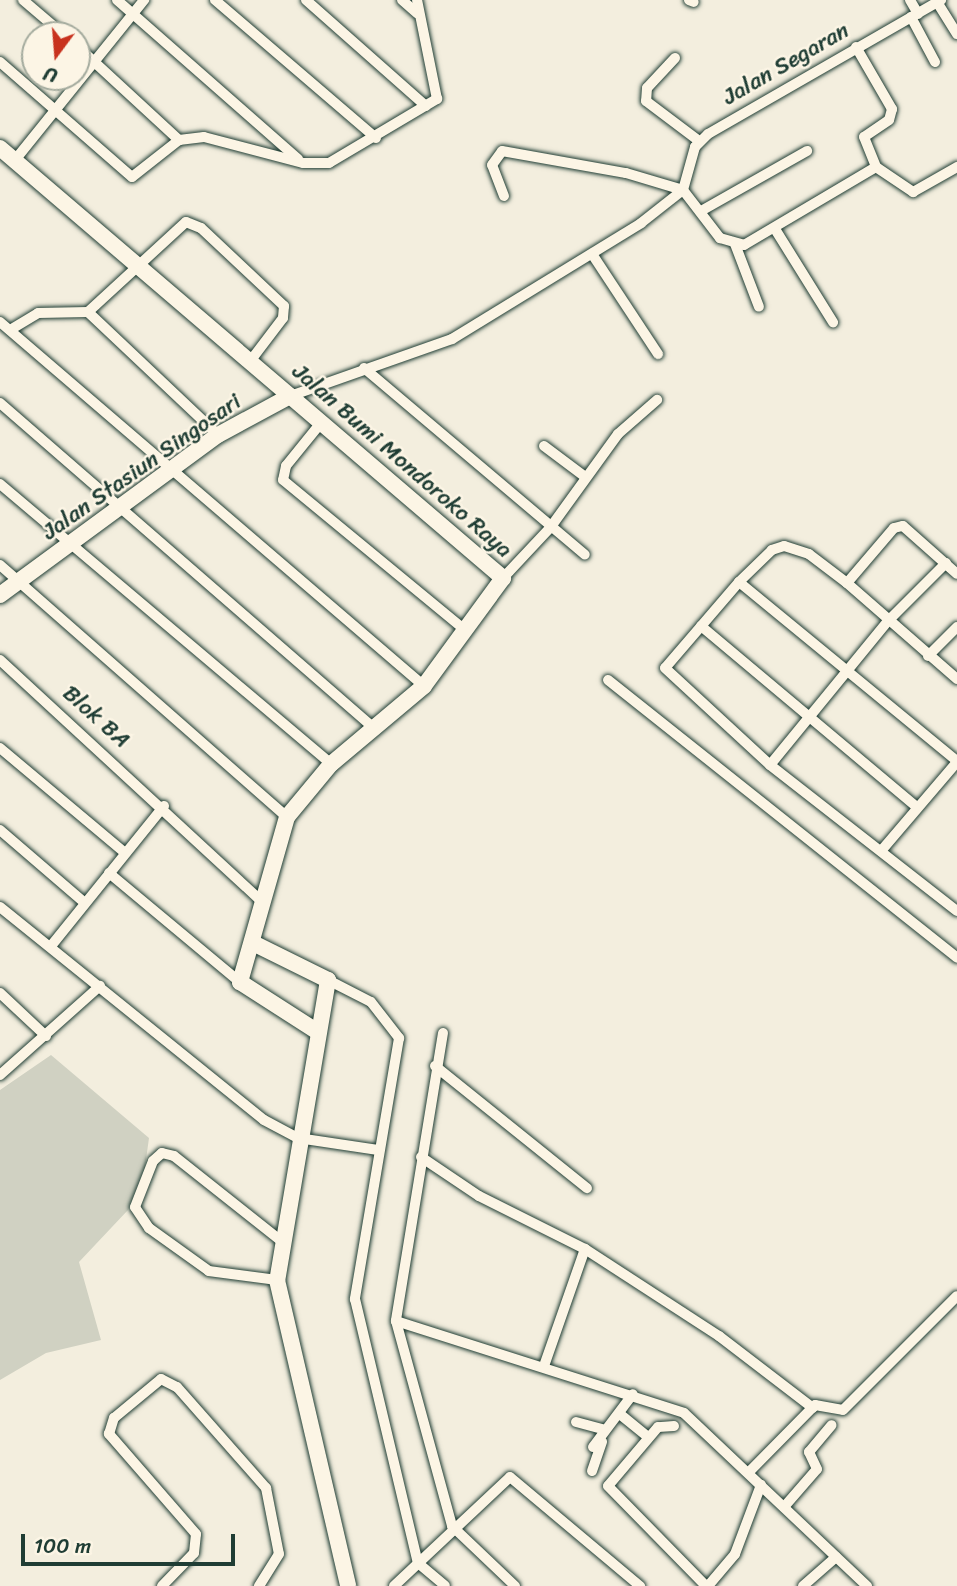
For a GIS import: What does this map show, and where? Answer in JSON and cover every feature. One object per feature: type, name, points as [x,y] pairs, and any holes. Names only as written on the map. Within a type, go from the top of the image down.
[{"type":"street","points":[[23,0],[48,21]]},
{"type":"street","points":[[117,0],[303,163]]},
{"type":"street","points":[[15,160],[96,63],[144,0]]},
{"type":"street","points":[[215,0],[376,138]]},
{"type":"street","points":[[306,0],[426,106]]},
{"type":"street","points":[[402,0],[416,13]]},
{"type":"street","points":[[0,62],[132,177],[179,140],[239,142],[303,163],[329,163],[376,138],[437,99],[416,13],[417,0]]},
{"type":"street","points":[[910,0],[935,62]]},
{"type":"street","points":[[939,1],[957,34]]},
{"type":"street","name":"Jalan Segaran","points":[[699,141],[939,1]]},
{"type":"street","points":[[856,47],[892,109],[890,120],[864,137],[876,167],[913,192],[957,167]]},
{"type":"street","points":[[674,58],[645,98],[699,141],[683,190]]},
{"type":"street","points":[[91,59],[179,140]]},
{"type":"street","name":"Jalan Bumi Mondoroko Raya","points":[[0,148],[503,578],[425,686],[376,730],[331,764],[287,817],[240,982]]},
{"type":"street","points":[[504,196],[492,165],[496,153],[506,151],[683,190],[720,238],[734,244],[775,229],[876,167]]},
{"type":"street","points":[[701,211],[807,151]]},
{"type":"street","name":"Jalan Stasiun Singosari","points":[[0,595],[218,435],[289,396],[364,368],[438,346],[592,254],[656,212],[683,190]]},
{"type":"street","points":[[88,312],[134,260],[178,224],[201,228],[285,306],[283,318],[251,360]]},
{"type":"street","points":[[775,229],[832,321]]},
{"type":"street","points":[[734,244],[759,307]]},
{"type":"street","points":[[592,254],[658,354]]},
{"type":"street","points":[[10,330],[38,313],[88,312],[218,435]]},
{"type":"street","points":[[0,322],[173,466],[425,686]]},
{"type":"street","points":[[364,368],[585,555]]},
{"type":"street","points":[[503,578],[550,528],[584,476],[657,400]]},
{"type":"street","points":[[0,403],[376,730]]},
{"type":"street","points":[[320,424],[286,466],[283,480],[466,631]]},
{"type":"street","points":[[544,446],[584,476]]},
{"type":"street","points":[[0,484],[331,764]]},
{"type":"street","points":[[847,583],[903,526],[957,574]]},
{"type":"street","points":[[955,905],[770,765],[666,675],[667,663],[739,582],[772,550],[784,546],[809,554],[847,583],[957,679]]},
{"type":"street","points":[[770,765],[813,717],[888,621],[946,563]]},
{"type":"street","points":[[0,565],[287,817]]},
{"type":"street","points":[[739,582],[957,761],[881,851]]},
{"type":"street","points":[[701,626],[813,717],[917,807]]},
{"type":"street","points":[[928,656],[957,627]]},
{"type":"street","name":"Blok BA","points":[[0,660],[164,806],[261,901]]},
{"type":"street","points":[[608,680],[957,958]]},
{"type":"street","points":[[0,748],[125,853]]},
{"type":"street","points":[[51,946],[164,806]]},
{"type":"street","points":[[0,830],[85,903]]},
{"type":"street","points":[[110,873],[240,982],[318,1032]]},
{"type":"street","points":[[0,907],[233,1096],[298,1139],[378,1150]]},
{"type":"street","points":[[253,943],[371,1002],[399,1038],[355,1299],[418,1563],[445,1586]]},
{"type":"street","points":[[328,980],[280,1240],[277,1280],[348,1586]]},
{"type":"street","points":[[0,1074],[100,986]]},
{"type":"street","points":[[0,993],[46,1035]]},
{"type":"street","points":[[443,1033],[435,1066],[396,1321],[452,1526],[515,1586]]},
{"type":"street","points":[[435,1066],[587,1188]]},
{"type":"street","points":[[277,1280],[209,1271],[141,1220],[136,1204],[155,1158],[164,1153],[178,1158],[280,1240]]},
{"type":"street","points":[[421,1157],[584,1249],[719,1336],[813,1408],[843,1410],[957,1296]]},
{"type":"street","points":[[544,1366],[584,1249]]},
{"type":"street","points":[[396,1321],[633,1394],[684,1413],[867,1586]]},
{"type":"street","points":[[162,1586],[194,1553],[196,1534],[109,1434],[114,1419],[161,1379],[177,1387],[266,1488],[279,1555],[259,1586]]},
{"type":"street","points":[[593,1471],[633,1394]]},
{"type":"street","points":[[749,1472],[813,1408]]},
{"type":"street","points":[[593,1447],[602,1429],[618,1419]]},
{"type":"street","points":[[618,1419],[648,1437]]},
{"type":"street","points":[[576,1422],[602,1429]]},
{"type":"street","points":[[674,1426],[663,1424],[648,1437],[608,1486],[707,1586],[735,1554],[761,1485]]},
{"type":"street","points":[[784,1507],[817,1469],[809,1452],[832,1425]]},
{"type":"street","points":[[394,1586],[499,1481],[514,1478],[640,1586]]},
{"type":"street","points":[[803,1586],[836,1557]]},
{"type":"shaded area","points":[[51,1055],[149,1138],[144,1174],[128,1210],[79,1262],[101,1340],[46,1353],[0,1380],[0,1090]]}]
